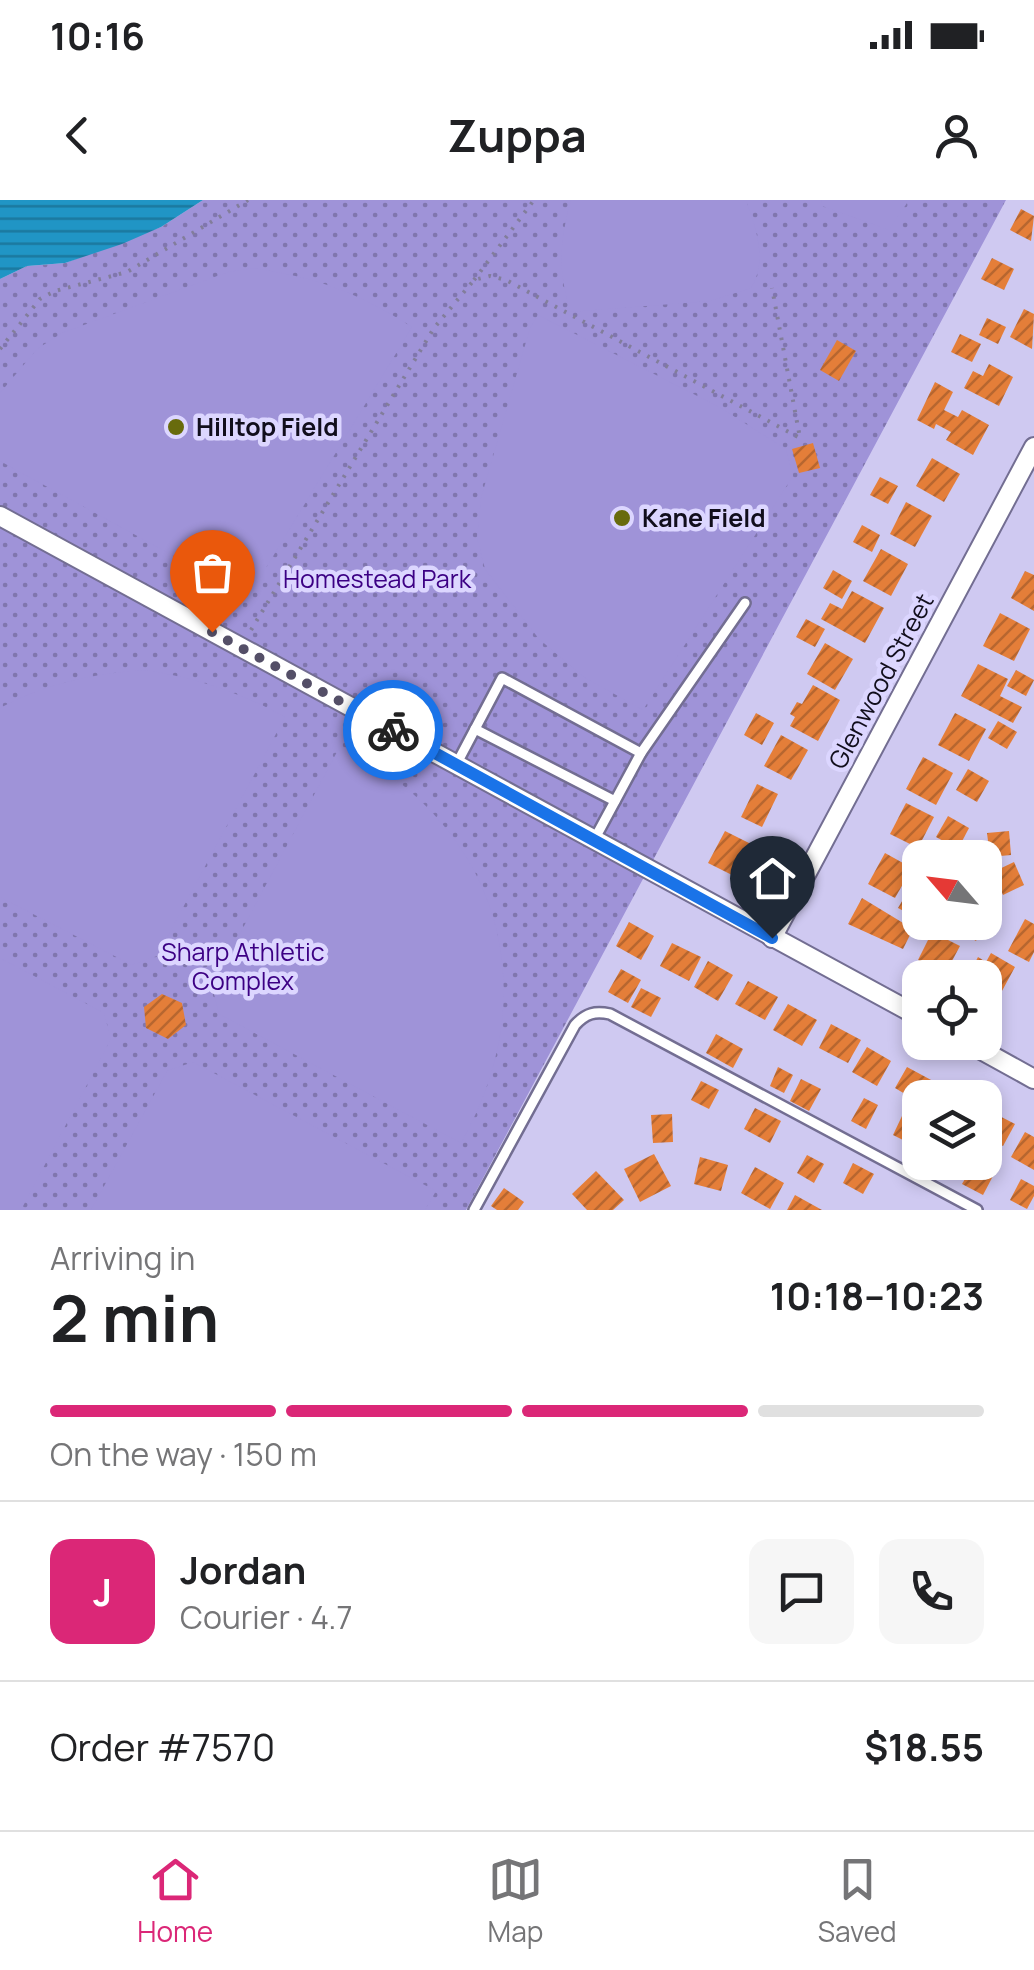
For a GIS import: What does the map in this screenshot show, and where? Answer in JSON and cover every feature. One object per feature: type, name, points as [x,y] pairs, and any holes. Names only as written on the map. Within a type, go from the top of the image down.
[{"type":"street","name":"Glenwood Street","points":[[772,938],[1034,447]]},
{"type":"street","points":[[0,516],[902,1008]]},
{"type":"street","points":[[999,1060],[1034,1079]]},
{"type":"lane","points":[[594,840],[640,753],[745,603]]},
{"type":"lane","points":[[456,765],[502,678],[640,753]]},
{"type":"lane","points":[[475,729],[615,802]]},
{"type":"lane","points":[[474,1210],[575,1024],[584,1015],[598,1012],[610,1014],[977,1210]]},
{"type":"path","points":[[0,349],[40,300],[55,291],[127,272],[248,200]]},
{"type":"path","points":[[241,647],[434,328],[534,200]]},
{"type":"path","points":[[474,280],[490,276],[506,280],[800,438],[772,288]]},
{"type":"green space","name":"Homestead Park","points":[[203,200],[1006,200],[466,1210],[0,1210],[0,279],[27,266],[65,263],[161,227]]},
{"type":"green space","points":[[571,200],[746,200],[759,244],[756,277],[751,288],[710,301],[570,312],[562,256]]},
{"type":"green space","points":[[821,200],[909,200],[889,230],[822,206]]},
{"type":"green space","name":"Hilltop Field","points":[[254,268],[336,288],[412,327],[255,586],[238,591],[0,461],[0,393],[37,349],[62,333],[228,272]]},
{"type":"green space","name":"Kane Field","points":[[538,315],[719,407],[786,449],[793,476],[643,710],[584,677],[539,639],[485,569],[477,538],[481,498],[530,328]]},
{"type":"green space","points":[[145,670],[217,687],[285,717],[157,956],[132,965],[0,897],[0,708],[70,681]]},
{"type":"green space","name":"Sharp Athletic Complex","points":[[338,750],[382,769],[429,810],[462,851],[486,895],[499,943],[504,992],[499,1042],[485,1093],[461,1143],[219,1014],[212,986]]},
{"type":"green space","points":[[0,958],[104,1013],[111,1039],[21,1210],[0,1210]]},
{"type":"green space","points":[[193,1062],[436,1191],[425,1210],[91,1210],[167,1071]]},
{"type":"water","points":[[0,200],[203,200],[161,227],[122,244],[65,263],[27,266],[0,279]]},
{"type":"building","points":[[1021,209],[1034,216],[1031,241],[1010,230]]},
{"type":"building","points":[[992,258],[1014,269],[1004,290],[981,279]]},
{"type":"building","points":[[1024,309],[1034,314],[1032,349],[1010,337]]},
{"type":"building","points":[[987,318],[1006,327],[998,344],[979,335]]},
{"type":"building","points":[[960,334],[981,344],[972,362],[951,352]]},
{"type":"building","points":[[837,340],[856,351],[839,381],[820,370]]},
{"type":"building","points":[[989,364],[1013,377],[999,406],[964,388],[973,371],[983,376]]},
{"type":"building","points":[[935,382],[953,392],[944,410],[958,417],[962,410],[989,425],[973,455],[946,440],[951,432],[917,420]]},
{"type":"building","points":[[813,443],[820,468],[799,473],[792,449]]},
{"type":"building","points":[[932,458],[960,474],[944,502],[916,486]]},
{"type":"building","points":[[880,477],[898,486],[888,504],[870,495]]},
{"type":"building","points":[[906,502],[932,516],[915,547],[890,534]]},
{"type":"building","points":[[862,525],[880,535],[872,552],[853,542]]},
{"type":"building","points":[[881,549],[908,564],[891,596],[863,581]]},
{"type":"building","points":[[833,570],[852,581],[842,599],[823,588]]},
{"type":"building","points":[[1025,571],[1034,575],[1034,611],[1011,598]]},
{"type":"building","points":[[852,591],[884,608],[865,643],[821,619],[830,603],[842,609]]},
{"type":"building","points":[[1000,613],[1030,629],[1014,661],[983,646]]},
{"type":"building","points":[[806,619],[825,629],[815,647],[796,637]]},
{"type":"building","points":[[825,643],[853,659],[835,690],[807,674]]},
{"type":"building","points":[[978,664],[1008,679],[1000,696],[1022,707],[1013,723],[961,696]]},
{"type":"building","points":[[1016,670],[1034,680],[1026,696],[1007,686]]},
{"type":"building","points":[[813,685],[840,700],[818,741],[790,726],[795,717],[790,714],[797,702],[802,704]]},
{"type":"building","points":[[756,713],[774,723],[762,745],[744,735]]},
{"type":"building","points":[[955,713],[986,729],[969,761],[938,745]]},
{"type":"building","points":[[998,721],[1017,732],[1007,749],[988,738]]},
{"type":"building","points":[[781,735],[808,750],[791,780],[764,766]]},
{"type":"building","points":[[923,757],[953,773],[936,805],[906,789]]},
{"type":"building","points":[[968,769],[989,781],[977,802],[956,790]]},
{"type":"building","points":[[757,784],[778,794],[762,827],[741,817]]},
{"type":"building","points":[[906,803],[934,817],[922,840],[902,840],[890,834]]},
{"type":"building","points":[[948,816],[969,828],[963,840],[936,837]]},
{"type":"building","points":[[725,831],[753,845],[743,866],[738,864],[732,875],[708,863]]},
{"type":"building","points":[[1009,831],[1011,855],[1002,856],[1002,840],[988,840],[987,833]]},
{"type":"building","points":[[885,853],[902,862],[902,886],[895,898],[868,884]]},
{"type":"building","points":[[1014,862],[1024,885],[1003,895],[1002,868]]},
{"type":"building","points":[[862,898],[902,922],[902,940],[908,940],[903,949],[848,924]]},
{"type":"building","points":[[1025,919],[1034,924],[1034,952],[1029,962],[1008,951]]},
{"type":"building","points":[[629,922],[654,936],[641,960],[616,946]]},
{"type":"building","points":[[928,940],[948,940],[960,946],[952,960],[918,960]]},
{"type":"building","points":[[672,943],[701,957],[689,981],[660,966]]},
{"type":"building","points":[[991,953],[1015,967],[1002,991],[1002,960],[987,960]]},
{"type":"building","points":[[708,961],[733,975],[718,1001],[694,987]]},
{"type":"building","points":[[621,969],[641,980],[628,1003],[608,992]]},
{"type":"building","points":[[748,981],[778,997],[765,1020],[735,1004]]},
{"type":"building","points":[[641,988],[661,998],[651,1017],[631,1007]]},
{"type":"building","points":[[162,994],[182,1003],[186,1025],[168,1039],[146,1028],[144,1007]]},
{"type":"building","points":[[788,1004],[817,1020],[802,1046],[773,1030]]},
{"type":"building","points":[[831,1024],[861,1040],[848,1063],[819,1048]]},
{"type":"building","points":[[716,1034],[743,1049],[733,1068],[706,1053]]},
{"type":"building","points":[[867,1047],[891,1061],[877,1086],[852,1072]]},
{"type":"building","points":[[778,1067],[793,1075],[784,1093],[770,1086]]},
{"type":"building","points":[[907,1067],[931,1080],[902,1080],[902,1092],[895,1088]]},
{"type":"building","points":[[801,1079],[821,1089],[809,1111],[790,1101]]},
{"type":"building","points":[[701,1081],[719,1090],[709,1109],[691,1100]]},
{"type":"building","points":[[864,1098],[878,1105],[866,1129],[851,1121]]},
{"type":"building","points":[[755,1108],[781,1121],[770,1143],[744,1129]]},
{"type":"building","points":[[672,1114],[673,1142],[653,1143],[651,1115]]},
{"type":"building","points":[[902,1116],[902,1140],[893,1135]]},
{"type":"building","points":[[1002,1117],[1015,1124],[1002,1146]]},
{"type":"building","points":[[1025,1132],[1034,1137],[1034,1170],[1011,1157]]},
{"type":"building","points":[[654,1154],[671,1186],[640,1202],[624,1169]]},
{"type":"building","points":[[807,1155],[824,1164],[814,1183],[797,1173]]},
{"type":"building","points":[[700,1157],[728,1165],[721,1191],[694,1184]]},
{"type":"building","points":[[853,1163],[874,1174],[863,1194],[843,1183]]},
{"type":"building","points":[[755,1167],[784,1183],[770,1209],[741,1193]]},
{"type":"building","points":[[596,1171],[624,1200],[613,1210],[587,1210],[572,1194]]},
{"type":"building","points":[[1021,1179],[1034,1186],[1027,1209],[1010,1200]]},
{"type":"building","points":[[964,1180],[991,1180],[983,1195],[962,1184]]},
{"type":"building","points":[[504,1188],[524,1202],[518,1210],[497,1210],[491,1206]]},
{"type":"building","points":[[795,1195],[822,1210],[787,1210]]},
{"type":"way so far","points":[[212,632],[393,730]]},
{"type":"place","name":"Hilltop Field","points":[[176,427]]},
{"type":"place","name":"Kane Field","points":[[622,518]]},
{"type":"route","points":[[393,730],[772,938]]}]
